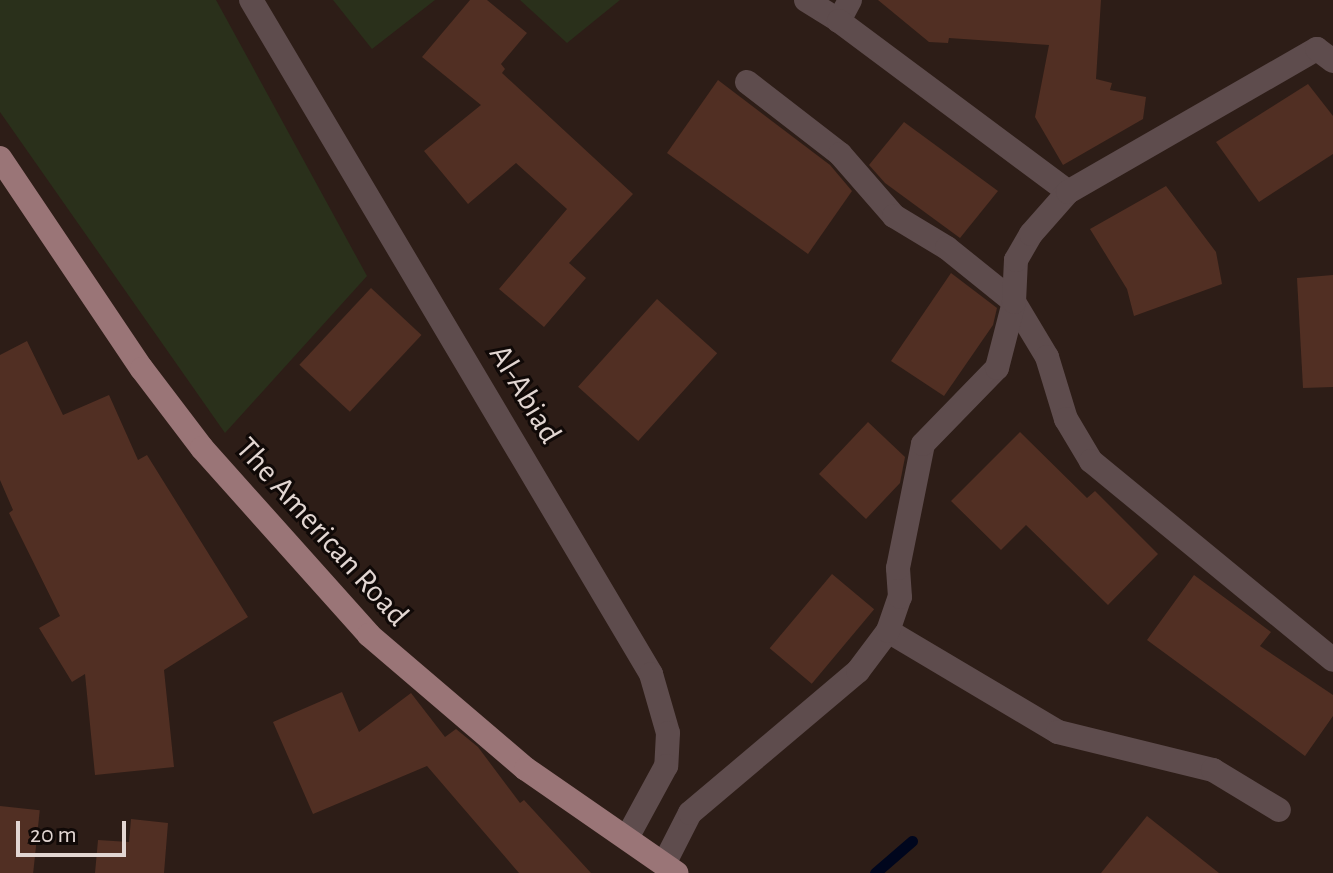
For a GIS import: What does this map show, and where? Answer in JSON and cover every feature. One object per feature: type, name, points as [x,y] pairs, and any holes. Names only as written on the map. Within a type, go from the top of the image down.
[{"type":"main road","name":"The American Road","points":[[0,158],[202,448],[369,635],[526,769],[628,836],[670,868]]},
{"type":"street","name":"Al-Abiad","points":[[251,0],[651,674],[668,733],[666,766],[628,836]]},
{"type":"street","points":[[806,0],[845,11],[1068,192]]},
{"type":"street","points":[[670,868],[690,813],[839,689],[888,631],[900,597],[898,568],[923,444],[997,368],[1014,302],[1016,260],[1068,192],[1317,49],[1333,61]]},
{"type":"street","points":[[747,82],[840,154],[894,216],[947,248],[1014,302],[1047,357],[1066,419],[1091,461],[1333,660]]},
{"type":"street","points":[[888,631],[1058,732],[1213,770],[1279,810]]},
{"type":"green space","points":[[0,0],[216,0],[367,276],[225,433],[0,112]]},
{"type":"green space","points":[[333,0],[435,0],[372,49]]},
{"type":"green space","points":[[520,0],[620,0],[567,43]]},
{"type":"building","points":[[470,0],[487,0],[527,33],[501,64],[505,69],[502,73],[633,194],[569,263],[586,278],[544,327],[499,289],[567,209],[516,163],[468,204],[424,151],[481,105],[422,57]]},
{"type":"building","points":[[878,0],[1101,0],[1096,79],[1112,83],[1110,90],[1146,97],[1143,119],[1063,165],[1035,117],[1049,45],[949,38],[948,43],[929,42]]},
{"type":"building","points":[[718,80],[830,165],[852,191],[808,254],[667,153]]},
{"type":"building","points":[[1308,84],[1333,116],[1333,154],[1259,202],[1216,142]]},
{"type":"building","points":[[904,122],[998,191],[960,238],[885,183],[869,165]]},
{"type":"building","points":[[1166,186],[1216,252],[1222,284],[1134,316],[1127,289],[1090,229]]},
{"type":"building","points":[[951,273],[997,308],[993,325],[944,396],[891,361]]},
{"type":"building","points":[[1333,275],[1333,387],[1303,388],[1297,278]]},
{"type":"building","points":[[371,288],[421,335],[350,412],[299,365]]},
{"type":"building","points":[[657,299],[717,353],[638,441],[578,387]]},
{"type":"building","points":[[27,341],[63,415],[109,395],[138,460],[147,455],[248,617],[164,670],[174,767],[95,775],[85,674],[72,682],[39,628],[60,616],[9,513],[13,510],[0,480],[0,355]]},
{"type":"building","points":[[868,422],[905,457],[900,483],[866,519],[819,474]]},
{"type":"building","points":[[1020,432],[1087,498],[1095,491],[1158,554],[1108,605],[1026,525],[1001,550],[951,501]]},
{"type":"building","points":[[832,574],[874,609],[812,684],[770,648]]},
{"type":"building","points":[[1194,575],[1271,632],[1260,646],[1333,695],[1333,716],[1305,756],[1147,640]]},
{"type":"building","points":[[342,692],[359,732],[411,693],[445,737],[456,729],[478,747],[520,803],[524,800],[591,873],[519,873],[427,766],[313,814],[273,722]]},
{"type":"building","points":[[0,806],[40,810],[33,873],[0,873]]},
{"type":"building","points":[[1147,816],[1219,873],[1101,873]]},
{"type":"building","points":[[131,819],[168,823],[164,873],[95,873],[98,840],[129,842]]},
{"type":"waterway","points":[[875,873],[912,841]]}]
